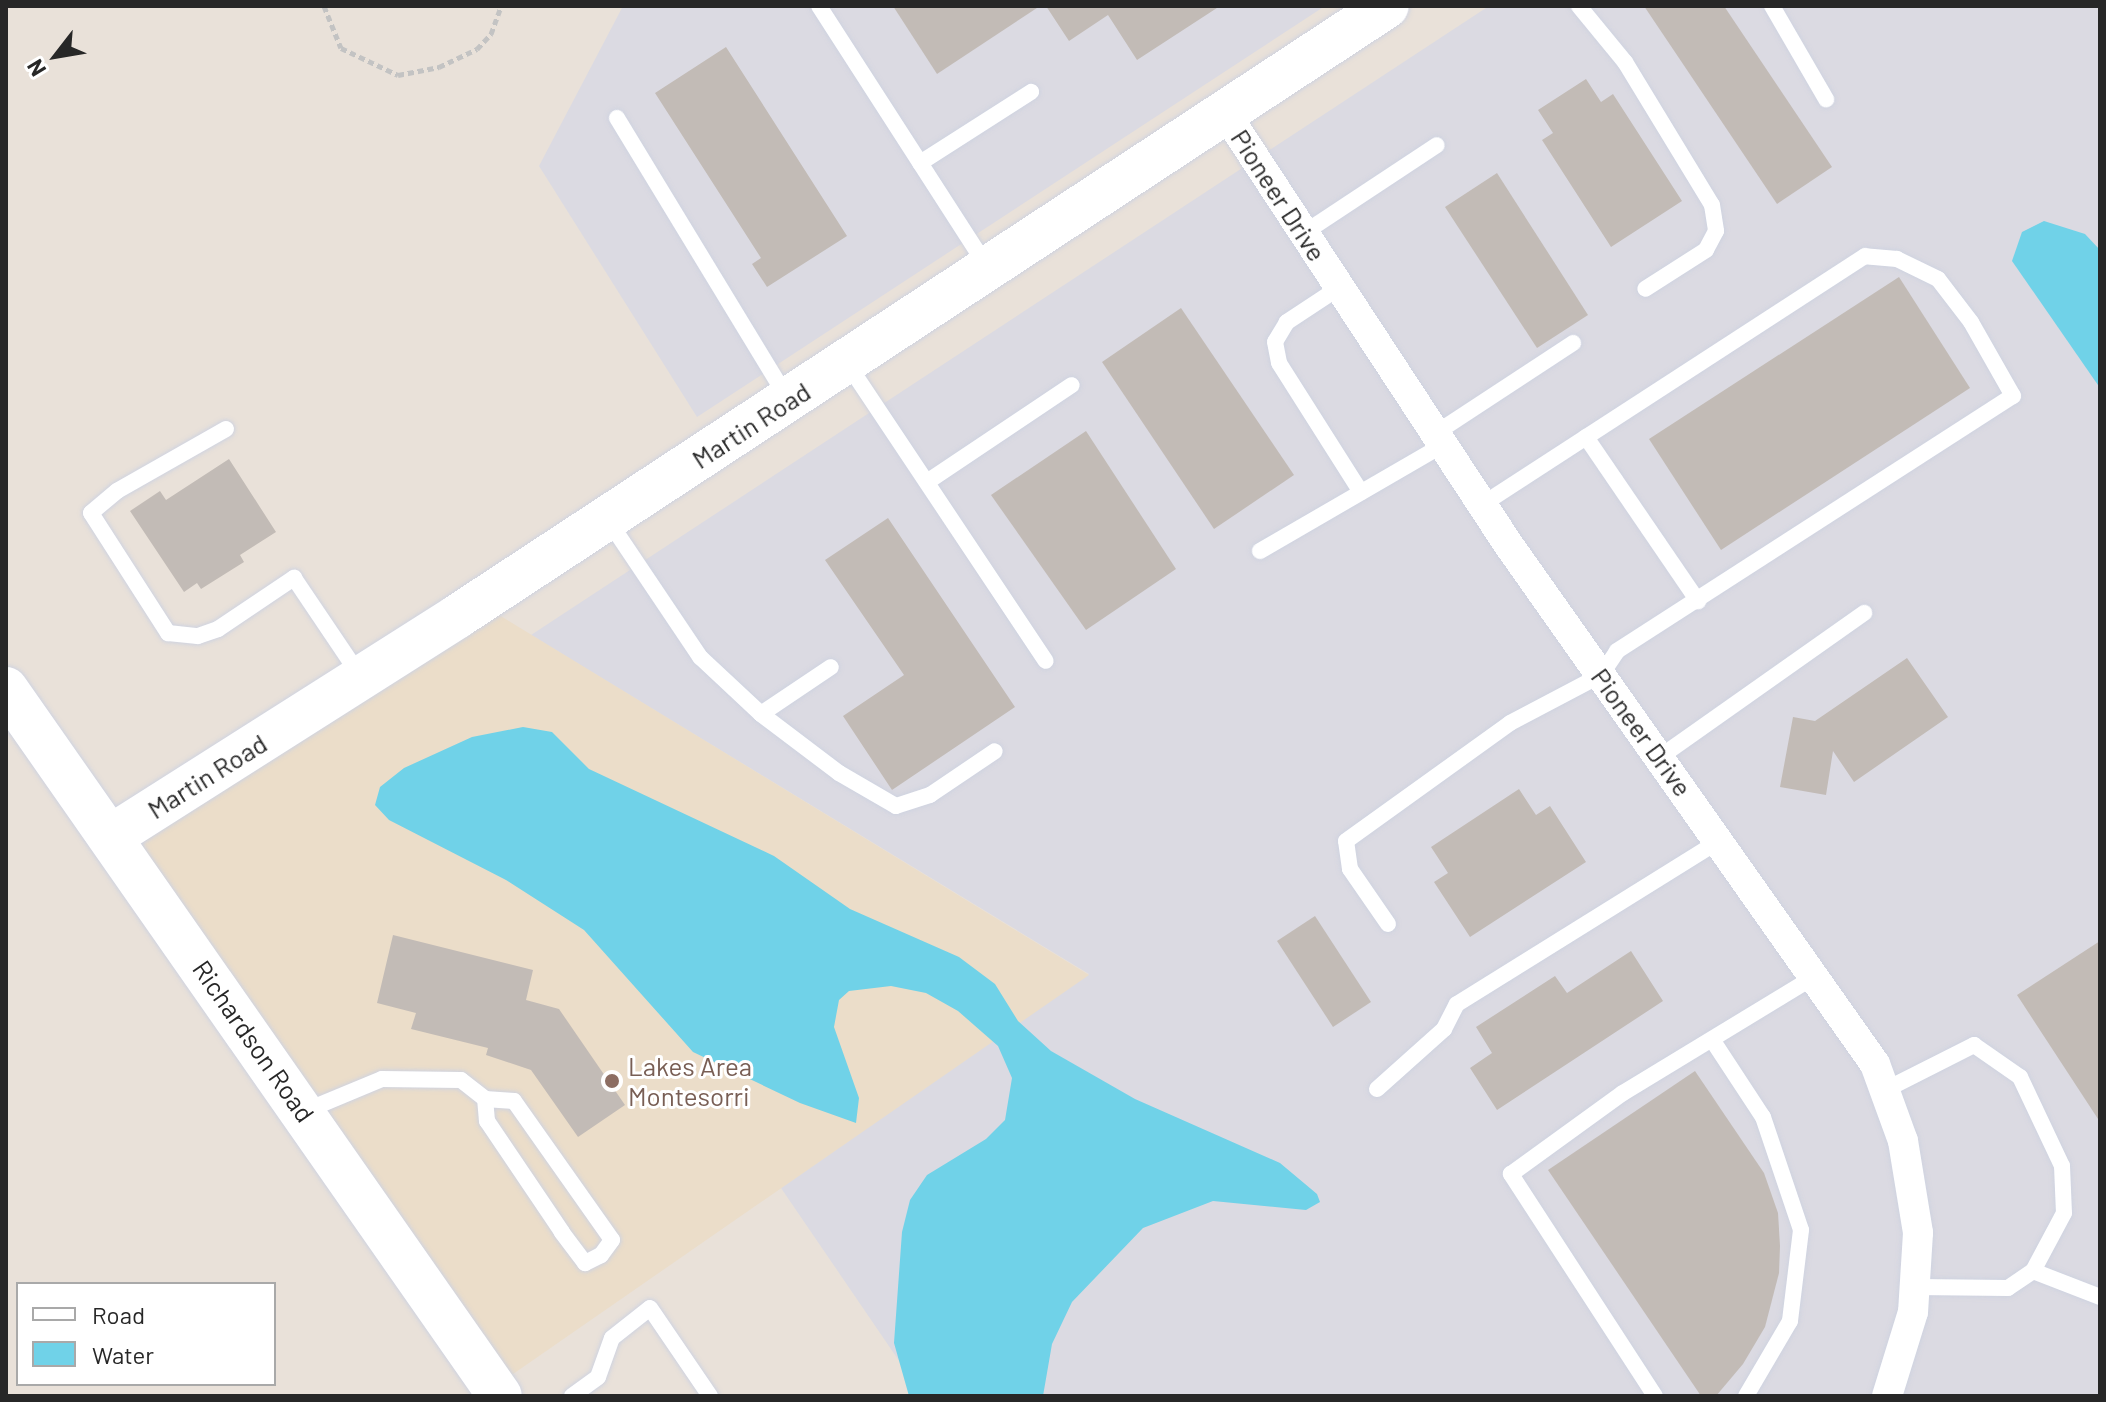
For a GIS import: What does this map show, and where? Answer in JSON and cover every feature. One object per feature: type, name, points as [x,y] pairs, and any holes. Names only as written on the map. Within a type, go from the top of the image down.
[{"type":"main road","name":"Martin Road","points":[[110,837],[607,519],[1224,111],[1368,11]]},
{"type":"main road","name":"Richardson Road","points":[[6,689],[500,1396]]},
{"type":"street","name":"Pioneer Drive","points":[[1224,111],[1482,505],[1875,1064],[1903,1141],[1918,1233],[1916,1287],[1900,1362],[1887,1396]]},
{"type":"lane","points":[[819,6],[988,268]]},
{"type":"lane","points":[[1579,6],[1625,62],[1712,205],[1716,231],[1706,250],[1645,289]]},
{"type":"lane","points":[[1772,6],[1826,99]]},
{"type":"lane","points":[[920,163],[1031,92]]},
{"type":"lane","points":[[617,118],[788,400]]},
{"type":"lane","points":[[1304,233],[1437,145]]},
{"type":"lane","points":[[1388,924],[1350,869],[1346,841],[1510,723],[1601,675],[1617,651],[2013,396],[1971,322],[1938,279],[1897,259],[1865,256],[1482,505]]},
{"type":"lane","points":[[1340,287],[1287,322],[1275,342],[1279,363],[1361,492]]},
{"type":"lane","points":[[1260,551],[1361,492],[1573,343]]},
{"type":"lane","points":[[846,362],[1046,661]]},
{"type":"lane","points":[[927,482],[1072,385]]},
{"type":"lane","points":[[226,429],[117,491],[91,513],[168,633],[198,636],[218,629],[294,578],[361,678]]},
{"type":"lane","points":[[1586,437],[1698,601]]},
{"type":"lane","points":[[607,519],[700,657],[761,714],[839,773],[896,806],[930,795],[995,751]]},
{"type":"lane","points":[[1660,757],[1864,613]]},
{"type":"lane","points":[[761,714],[831,667]]},
{"type":"lane","points":[[1377,1089],[1444,1029],[1457,1004],[1719,841]]},
{"type":"lane","points":[[1655,1396],[1511,1174],[1623,1093],[1814,977]]},
{"type":"lane","points":[[1713,1041],[1763,1117],[1801,1230],[1790,1321],[1758,1385],[1746,1396]]},
{"type":"lane","points":[[1885,1090],[1974,1045],[2020,1077],[2062,1166],[2064,1213],[2033,1271],[2008,1288],[1916,1287]]},
{"type":"lane","points":[[304,1112],[382,1079],[461,1080],[485,1099],[514,1101],[528,1115],[612,1240],[607,1250],[585,1263],[487,1121],[485,1099]]},
{"type":"lane","points":[[2033,1271],[2100,1297]]},
{"type":"lane","points":[[572,1396],[598,1377],[612,1338],[650,1308],[710,1396]]},
{"type":"path","points":[[324,6],[341,48],[398,75],[439,67],[477,49],[491,34],[501,6]]},
{"type":"shaded area","points":[[623,6],[1325,6],[697,417],[539,166]]},
{"type":"shaded area","points":[[1489,6],[2100,6],[2100,1396],[923,1396],[781,1188],[1089,974],[531,635]]},
{"type":"shaded area","name":"Lakes Area Montesorri","points":[[481,604],[1089,975],[497,1385],[119,836]]},
{"type":"water","points":[[2044,221],[2085,234],[2100,250],[2100,388],[2012,261],[2022,232]]},
{"type":"water","points":[[523,727],[552,732],[589,769],[774,856],[850,909],[959,957],[995,984],[1018,1021],[1051,1051],[1135,1099],[1280,1163],[1317,1194],[1320,1202],[1306,1210],[1213,1201],[1143,1228],[1072,1302],[1052,1344],[1043,1396],[909,1396],[894,1343],[902,1232],[910,1200],[927,1175],[986,1139],[1005,1120],[1012,1078],[998,1046],[958,1011],[926,993],[891,986],[849,991],[839,1000],[834,1027],[859,1098],[856,1123],[800,1103],[693,1052],[584,930],[506,880],[389,820],[375,805],[380,787],[404,768],[472,737]]},
{"type":"building","points":[[893,6],[1040,6],[937,74]]},
{"type":"building","points":[[1046,6],[1220,6],[1137,60],[1108,15],[1069,41]]},
{"type":"building","points":[[1644,6],[1724,6],[1832,167],[1777,204]]},
{"type":"building","points":[[726,47],[847,236],[767,287],[752,264],[761,258],[655,93]]},
{"type":"building","points":[[1586,79],[1601,102],[1613,94],[1682,201],[1611,247],[1542,140],[1553,133],[1538,110]]},
{"type":"building","points":[[1497,173],[1588,315],[1537,348],[1445,207]]},
{"type":"building","points":[[1899,277],[1970,388],[1721,550],[1649,439]]},
{"type":"building","points":[[1181,308],[1294,475],[1214,529],[1102,362]]},
{"type":"building","points":[[1086,431],[1176,569],[1086,630],[991,495]]},
{"type":"building","points":[[229,459],[276,532],[240,555],[244,562],[201,589],[197,583],[184,592],[130,511],[160,491],[166,500]]},
{"type":"building","points":[[888,518],[1015,707],[892,790],[843,716],[904,675],[825,560]]},
{"type":"building","points":[[1907,658],[1948,717],[1854,782],[1833,751],[1826,795],[1780,787],[1793,717],[1815,721]]},
{"type":"building","points":[[1519,789],[1536,815],[1550,806],[1586,862],[1470,937],[1434,882],[1448,873],[1431,847]]},
{"type":"building","points":[[1315,916],[1371,1002],[1333,1027],[1277,941]]},
{"type":"building","points":[[393,935],[533,970],[526,1000],[559,1009],[625,1105],[578,1137],[531,1070],[486,1055],[488,1048],[411,1029],[416,1013],[377,1003]]},
{"type":"building","points":[[2100,941],[2100,1122],[2017,995]]},
{"type":"building","points":[[1631,951],[1663,1001],[1497,1110],[1470,1068],[1492,1053],[1476,1027],[1555,976],[1567,993]]},
{"type":"building","points":[[1695,1071],[1764,1173],[1778,1213],[1779,1273],[1765,1327],[1743,1364],[1716,1396],[1701,1396],[1548,1170]]},
{"type":"place","name":"Lakes Area Montesorri","points":[[612,1081]]}]
